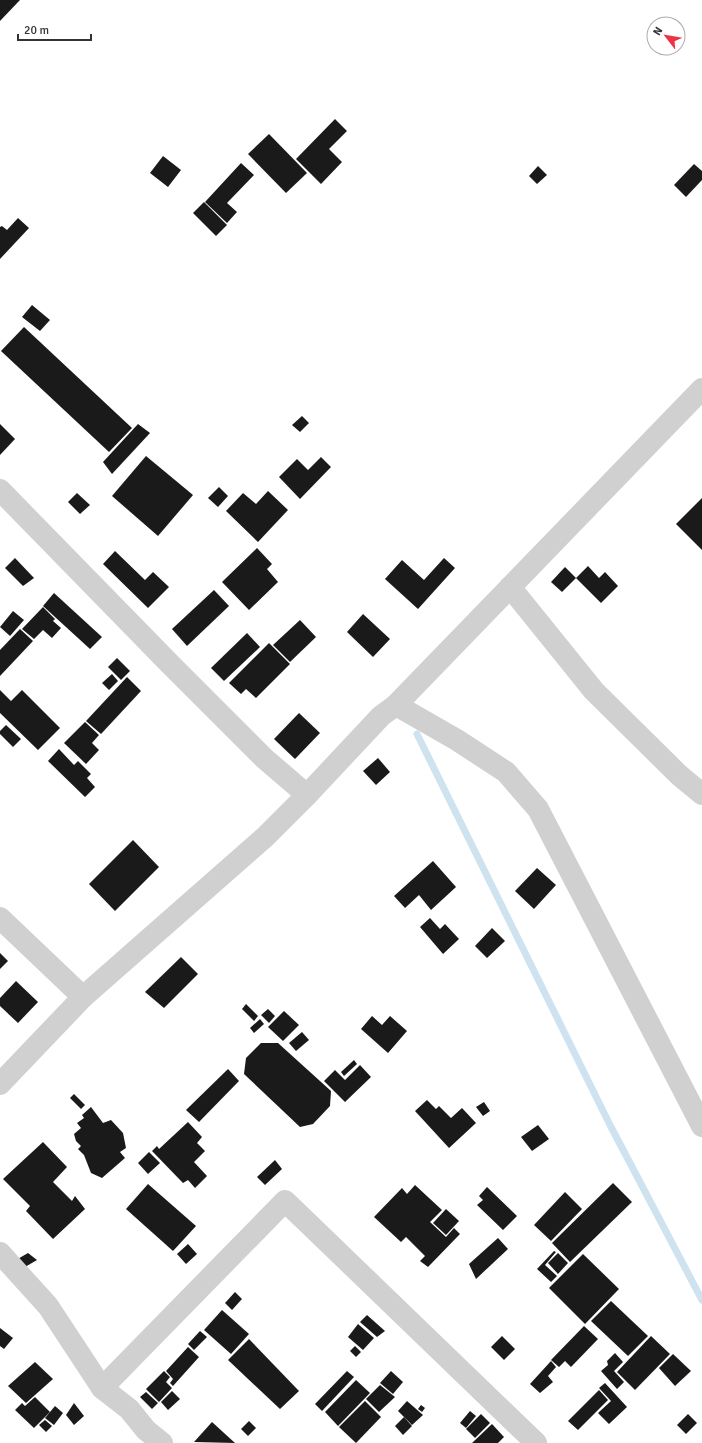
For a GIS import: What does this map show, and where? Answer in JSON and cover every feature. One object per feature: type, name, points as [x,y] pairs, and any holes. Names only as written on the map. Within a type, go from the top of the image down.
[{"type":"street","points":[[0,1084],[83,997],[265,836],[307,795],[381,716],[396,705],[702,389]]},
{"type":"street","points":[[0,490],[264,759],[307,795]]},
{"type":"street","points":[[510,587],[594,691],[679,775],[702,794]]},
{"type":"street","points":[[396,705],[457,740],[506,772],[538,809],[702,1126]]},
{"type":"street","points":[[0,918],[83,997]]},
{"type":"street","points":[[102,1388],[285,1201],[536,1443]]},
{"type":"street","points":[[0,1253],[48,1306],[102,1388],[129,1409],[146,1430],[162,1443]]},
{"type":"building","points":[[0,0],[20,0],[0,21]]},
{"type":"building","points":[[335,119],[347,131],[329,149],[342,162],[321,184],[296,159]]},
{"type":"building","points":[[269,134],[307,173],[286,193],[248,154]]},
{"type":"building","points":[[163,156],[181,170],[168,187],[150,173]]},
{"type":"building","points":[[241,163],[254,175],[227,203],[237,212],[227,223],[205,202]]},
{"type":"building","points":[[694,164],[702,171],[702,180],[686,197],[674,185]]},
{"type":"building","points":[[538,166],[547,175],[537,184],[529,176]]},
{"type":"building","points":[[204,202],[227,225],[216,236],[193,213]]},
{"type":"building","points":[[18,218],[29,228],[0,259],[0,227],[2,226],[7,230]]},
{"type":"building","points":[[32,305],[50,320],[40,331],[22,317]]},
{"type":"building","points":[[24,327],[132,428],[109,452],[1,351]]},
{"type":"building","points":[[302,416],[309,423],[300,432],[292,425]]},
{"type":"building","points":[[0,424],[15,439],[0,455]]},
{"type":"building","points":[[138,424],[150,433],[112,474],[103,462]]},
{"type":"building","points":[[146,456],[193,495],[158,536],[112,496]]},
{"type":"building","points":[[321,457],[331,467],[300,499],[279,477],[297,459],[308,470]]},
{"type":"building","points":[[219,487],[228,496],[218,507],[208,498]]},
{"type":"building","points":[[268,491],[288,510],[258,542],[226,511],[243,493],[256,504]]},
{"type":"building","points":[[77,493],[90,505],[80,514],[68,502]]},
{"type":"building","points":[[702,498],[702,550],[676,524]]},
{"type":"building","points":[[257,548],[272,564],[267,569],[278,582],[249,610],[222,582]]},
{"type":"building","points":[[115,551],[145,580],[153,572],[169,587],[148,608],[103,564]]},
{"type":"building","points":[[15,558],[34,578],[23,586],[5,568]]},
{"type":"building","points":[[444,558],[455,568],[418,609],[385,579],[402,560],[424,580]]},
{"type":"building","points":[[588,566],[599,578],[605,572],[618,586],[601,603],[576,578]]},
{"type":"building","points":[[565,567],[576,578],[562,592],[551,582]]},
{"type":"building","points":[[214,590],[229,606],[187,646],[172,629]]},
{"type":"building","points":[[54,593],[102,637],[90,649],[43,606]]},
{"type":"building","points":[[43,607],[55,619],[53,621],[61,628],[52,638],[43,630],[34,639],[22,629]]},
{"type":"building","points":[[13,611],[24,620],[10,636],[0,627]]},
{"type":"building","points":[[363,614],[390,639],[373,657],[347,632]]},
{"type":"building","points":[[300,620],[316,637],[290,662],[273,645]]},
{"type":"building","points":[[20,629],[33,641],[0,676],[0,650]]},
{"type":"building","points":[[247,633],[260,647],[224,681],[211,668]]},
{"type":"building","points":[[269,643],[290,664],[256,698],[246,689],[241,694],[229,683]]},
{"type":"building","points":[[117,658],[130,671],[121,680],[108,667]]},
{"type":"building","points":[[112,674],[118,681],[109,690],[102,683]]},
{"type":"building","points":[[127,677],[141,691],[101,734],[86,721]]},
{"type":"building","points":[[0,690],[11,701],[22,690],[60,728],[38,750],[0,713]]},
{"type":"building","points":[[299,713],[320,733],[295,759],[274,739]]},
{"type":"building","points":[[85,722],[99,735],[92,743],[99,750],[86,764],[64,743]]},
{"type":"building","points":[[6,725],[21,739],[13,747],[0,734],[0,731]]},
{"type":"building","points":[[59,749],[74,765],[78,761],[91,774],[87,778],[95,787],[85,797],[48,761]]},
{"type":"building","points":[[378,758],[390,772],[376,785],[363,771]]},
{"type":"building","points":[[133,840],[159,867],[115,911],[89,884]]},
{"type":"building","points":[[433,861],[456,887],[431,910],[419,895],[405,908],[394,896]]},
{"type":"building","points":[[537,868],[556,885],[534,909],[515,891]]},
{"type":"building","points":[[430,918],[440,929],[445,924],[459,939],[443,954],[420,927]]},
{"type":"building","points":[[492,928],[505,941],[487,958],[475,946]]},
{"type":"building","points":[[0,953],[8,961],[0,969]]},
{"type":"building","points":[[181,957],[198,974],[164,1008],[145,992]]},
{"type":"building","points":[[16,981],[38,1002],[18,1023],[0,1006],[0,998]]},
{"type":"building","points":[[246,1004],[258,1016],[254,1021],[242,1009]]},
{"type":"building","points":[[268,1009],[275,1016],[269,1023],[261,1015]]},
{"type":"building","points":[[284,1011],[299,1025],[283,1041],[268,1027]]},
{"type":"building","points":[[372,1016],[382,1025],[390,1016],[407,1031],[388,1053],[361,1029]]},
{"type":"building","points":[[260,1019],[264,1024],[254,1033],[250,1028]]},
{"type":"building","points":[[302,1032],[309,1040],[296,1051],[289,1043]]},
{"type":"building","points":[[261,1043],[278,1043],[331,1091],[330,1106],[313,1124],[300,1127],[244,1074],[246,1058]]},
{"type":"building","points":[[354,1060],[357,1064],[344,1076],[341,1072]]},
{"type":"building","points":[[360,1065],[371,1077],[345,1102],[324,1081],[335,1070],[345,1080]]},
{"type":"building","points":[[228,1069],[239,1081],[199,1122],[186,1110]]},
{"type":"building","points":[[74,1094],[85,1105],[81,1109],[70,1098]]},
{"type":"building","points":[[427,1100],[436,1109],[439,1106],[451,1118],[462,1108],[476,1123],[449,1148],[415,1111]]},
{"type":"building","points":[[484,1102],[490,1111],[483,1116],[476,1107]]},
{"type":"building","points":[[91,1107],[103,1123],[111,1120],[123,1133],[126,1148],[120,1152],[125,1158],[102,1178],[91,1173],[84,1155],[78,1149],[81,1146],[76,1141],[74,1134],[81,1128],[77,1123],[84,1118],[82,1115]]},
{"type":"building","points":[[188,1122],[202,1137],[197,1143],[205,1151],[194,1162],[207,1176],[195,1188],[188,1180],[183,1183],[152,1151],[157,1146],[159,1149]]},
{"type":"building","points":[[538,1125],[549,1139],[532,1151],[521,1137]]},
{"type":"building","points":[[43,1142],[67,1167],[53,1182],[72,1201],[75,1196],[85,1209],[53,1239],[26,1211],[30,1206],[3,1179]]},
{"type":"building","points":[[149,1152],[160,1163],[148,1174],[138,1163]]},
{"type":"building","points":[[275,1160],[282,1169],[265,1185],[257,1177]]},
{"type":"building","points":[[613,1183],[632,1202],[570,1262],[552,1243]]},
{"type":"building","points":[[148,1184],[196,1226],[173,1251],[126,1209]]},
{"type":"building","points":[[415,1185],[442,1210],[430,1222],[446,1237],[454,1228],[460,1234],[428,1267],[420,1261],[425,1256],[406,1237],[401,1242],[374,1217],[402,1188],[407,1194]]},
{"type":"building","points":[[487,1187],[517,1216],[503,1230],[477,1205],[483,1200],[479,1196]]},
{"type":"building","points":[[565,1192],[582,1209],[551,1241],[534,1225]]},
{"type":"building","points":[[446,1209],[459,1221],[446,1235],[433,1223]]},
{"type":"building","points":[[498,1238],[508,1249],[476,1279],[469,1264]]},
{"type":"building","points":[[188,1244],[197,1254],[186,1264],[177,1254]]},
{"type":"building","points":[[554,1251],[556,1252],[545,1265],[557,1276],[551,1282],[537,1269]]},
{"type":"building","points":[[28,1253],[37,1260],[25,1267],[16,1260]]},
{"type":"building","points":[[558,1253],[568,1263],[558,1274],[548,1263]]},
{"type":"building","points":[[583,1254],[619,1289],[585,1324],[549,1288]]},
{"type":"building","points":[[235,1292],[242,1299],[232,1310],[225,1303]]},
{"type":"building","points":[[611,1301],[648,1336],[628,1356],[591,1321]]},
{"type":"building","points":[[222,1310],[249,1334],[231,1354],[204,1330]]},
{"type":"building","points":[[367,1315],[385,1331],[377,1337],[360,1322]]},
{"type":"building","points":[[358,1324],[374,1338],[363,1350],[348,1337]]},
{"type":"building","points":[[584,1326],[598,1339],[571,1367],[565,1361],[559,1367],[551,1360]]},
{"type":"building","points":[[0,1328],[13,1338],[4,1349],[0,1346]]},
{"type":"building","points":[[200,1331],[207,1337],[194,1350],[188,1344]]},
{"type":"building","points":[[502,1336],[515,1349],[504,1360],[491,1347]]},
{"type":"building","points":[[651,1336],[670,1354],[635,1390],[617,1372]]},
{"type":"building","points":[[249,1339],[299,1391],[280,1409],[228,1360]]},
{"type":"building","points":[[355,1346],[361,1352],[356,1357],[350,1351]]},
{"type":"building","points":[[188,1347],[199,1357],[173,1386],[170,1383],[173,1379],[166,1371]]},
{"type":"building","points":[[615,1353],[623,1362],[614,1371],[624,1382],[617,1389],[601,1371],[608,1365],[607,1361]]},
{"type":"building","points":[[673,1354],[691,1371],[675,1386],[659,1368]]},
{"type":"building","points":[[551,1361],[556,1367],[548,1376],[553,1382],[540,1393],[530,1384]]},
{"type":"building","points":[[35,1362],[53,1379],[26,1403],[8,1386]]},
{"type":"building","points":[[164,1371],[170,1377],[166,1382],[172,1388],[159,1402],[146,1389]]},
{"type":"building","points":[[347,1371],[354,1377],[322,1411],[315,1404]]},
{"type":"building","points":[[391,1371],[403,1382],[393,1394],[380,1383]]},
{"type":"building","points":[[356,1380],[370,1393],[338,1426],[325,1412]]},
{"type":"building","points":[[605,1383],[627,1407],[609,1424],[598,1413],[611,1401],[599,1388]]},
{"type":"building","points":[[380,1385],[395,1397],[379,1412],[366,1399]]},
{"type":"building","points":[[599,1390],[608,1400],[578,1430],[568,1421]]},
{"type":"building","points":[[172,1391],[180,1399],[168,1410],[161,1402]]},
{"type":"building","points":[[146,1392],[158,1403],[152,1409],[140,1397]]},
{"type":"building","points":[[35,1397],[50,1412],[34,1428],[15,1410],[22,1403],[25,1406]]},
{"type":"building","points":[[365,1401],[381,1417],[356,1443],[339,1427]]},
{"type":"building","points":[[407,1401],[423,1415],[412,1425],[398,1411]]},
{"type":"building","points":[[74,1403],[84,1416],[74,1425],[66,1415]]},
{"type":"building","points":[[421,1405],[425,1408],[422,1412],[418,1409]]},
{"type":"building","points":[[55,1406],[63,1413],[54,1425],[45,1418]]},
{"type":"building","points":[[470,1411],[476,1416],[466,1428],[460,1423]]},
{"type":"building","points":[[481,1414],[490,1423],[475,1438],[466,1429]]},
{"type":"building","points":[[688,1414],[697,1423],[686,1434],[677,1425]]},
{"type":"building","points":[[404,1417],[412,1426],[403,1435],[395,1426]]},
{"type":"building","points":[[45,1420],[52,1426],[46,1432],[39,1425]]},
{"type":"building","points":[[249,1421],[256,1428],[248,1436],[241,1429]]},
{"type":"building","points":[[212,1422],[235,1443],[194,1442]]},
{"type":"building","points":[[492,1424],[504,1437],[498,1443],[472,1443]]},
{"type":"waterway","points":[[417,734],[610,1125],[702,1300]]}]
